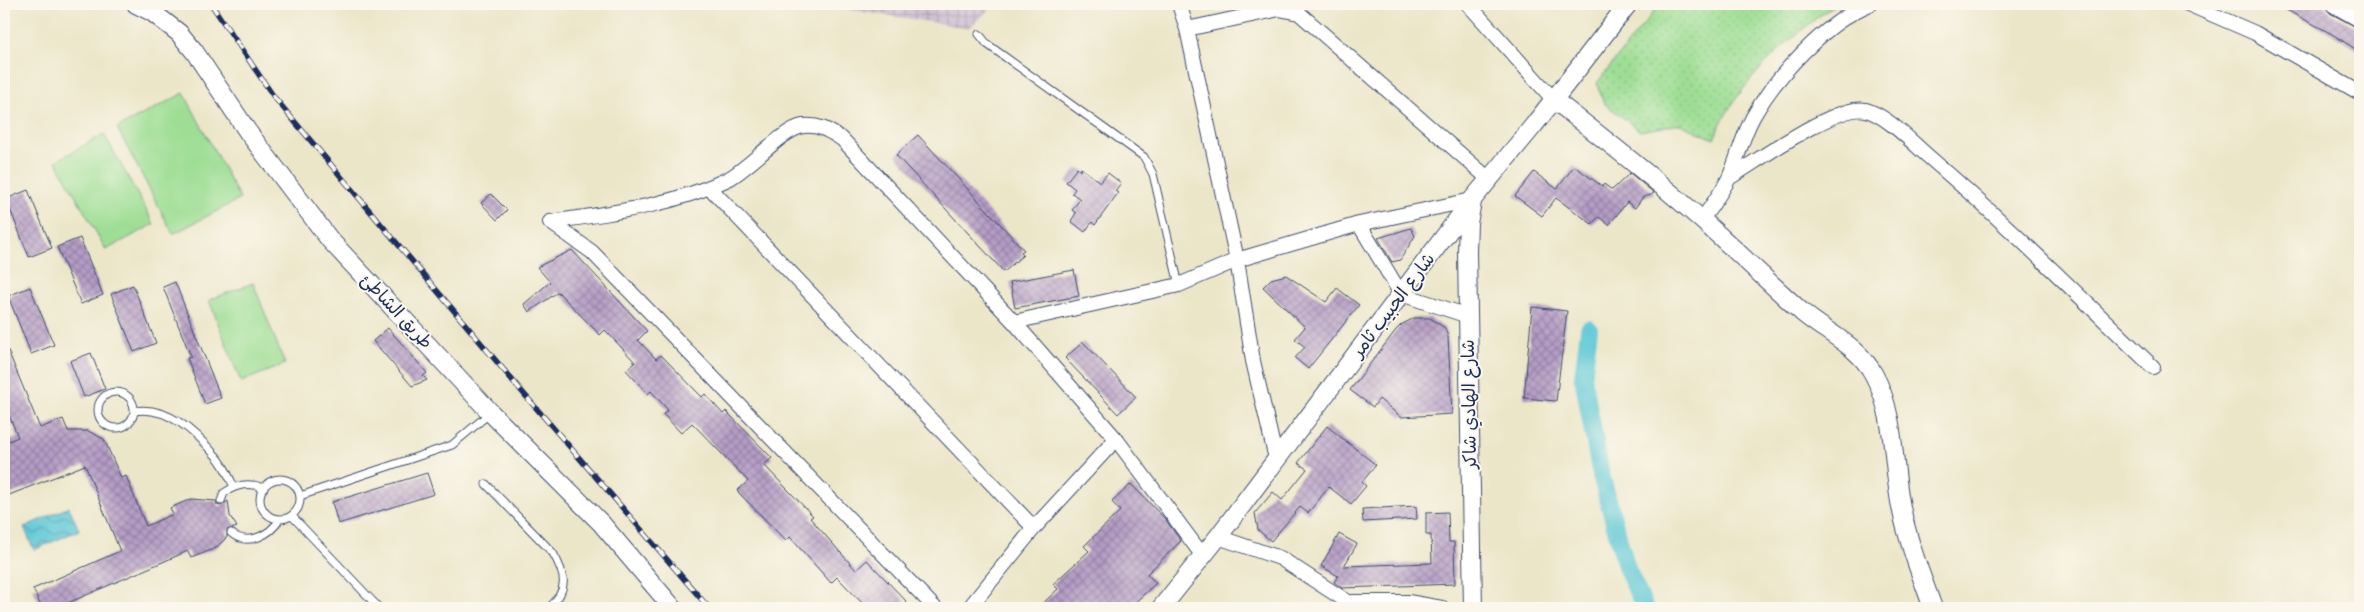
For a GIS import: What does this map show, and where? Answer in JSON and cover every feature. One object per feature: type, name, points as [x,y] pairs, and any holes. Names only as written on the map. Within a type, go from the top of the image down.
[{"type":"street","name":"طريق الشاطئ","points":[[136,4],[152,12],[184,39],[214,79],[248,132],[330,240],[490,412],[601,523],[673,608]]},
{"type":"street","points":[[1179,4],[1188,29],[1237,260],[1253,361],[1276,459]]},
{"type":"street","points":[[1468,4],[1553,99],[1702,220],[1806,315],[1856,352],[1873,373],[1884,395],[1892,427],[1894,464],[1901,508],[1912,548],[1933,608]]},
{"type":"street","points":[[1702,220],[1728,178],[1753,117],[1784,74],[1837,23],[1870,4]]},
{"type":"street","points":[[2188,4],[2255,33],[2360,93]]},
{"type":"street","points":[[2334,4],[2355,11]]},
{"type":"street","name":"شارع الحبيب ثامر","points":[[1161,608],[1218,537],[1472,200],[1490,180],[1553,99],[1620,7]]},
{"type":"street","points":[[1188,29],[1279,9],[1300,13],[1490,180]]},
{"type":"street","points":[[1728,178],[1829,117],[1849,110],[1866,110],[1896,129],[1978,199],[2153,367]]},
{"type":"street","points":[[935,608],[592,252],[550,222],[628,211],[687,196],[730,178],[780,140],[802,126],[821,126],[842,139],[1014,322],[1116,438],[1203,556]]},
{"type":"street","points":[[709,187],[778,262],[1034,528]]},
{"type":"street","points":[[1014,322],[1179,285],[1237,260],[1359,224],[1472,200]]},
{"type":"street","name":"شارع الهادي شاكر","points":[[1472,200],[1468,223],[1468,316],[1473,608]]},
{"type":"street","points":[[1359,224],[1401,294],[1468,316]]},
{"type":"street","points":[[969,608],[1034,528],[1116,438]]},
{"type":"street","points":[[1218,537],[1280,558],[1346,605],[1408,602],[1442,608]]},
{"type":"lane","points":[[948,4],[953,4]]},
{"type":"lane","points":[[979,34],[987,44],[1144,157],[1153,174],[1179,285]]},
{"type":"lane","points":[[120,392],[130,399],[134,411],[129,422],[118,428],[106,425],[101,421],[98,409],[102,398],[107,394],[120,392]]},
{"type":"lane","points":[[134,411],[142,409],[164,412],[181,423],[218,457],[234,487]]},
{"type":"lane","points":[[300,496],[452,445],[490,412]]},
{"type":"lane","points":[[282,480],[294,485],[300,496],[299,507],[292,516],[280,519],[268,515],[261,506],[261,494],[264,488],[272,481],[282,480]]},
{"type":"lane","points":[[221,501],[224,493],[234,487],[253,484],[264,488]]},
{"type":"lane","points":[[486,484],[553,553],[559,563],[564,583],[563,592],[549,608]]},
{"type":"lane","points":[[292,516],[379,608]]},
{"type":"lane","points":[[231,533],[244,539],[253,539],[274,529],[280,519]]},
{"type":"shaded area","points":[[812,4],[995,4],[969,28]]},
{"type":"green space","points":[[1660,4],[1836,4],[1783,46],[1766,63],[1735,100],[1723,119],[1714,139],[1680,124],[1640,131],[1604,103],[1597,83]]},
{"type":"green space","points":[[184,93],[240,199],[173,234],[117,128]]},
{"type":"green space","points":[[104,134],[154,224],[106,250],[56,161]]},
{"type":"green space","points":[[253,283],[285,364],[241,382],[209,300]]},
{"type":"water","points":[[69,507],[79,530],[34,550],[24,527]]},
{"type":"building","points":[[2275,4],[2320,4],[2325,6],[2330,13],[2360,29],[2360,52],[2332,34]]},
{"type":"building","points":[[918,135],[1024,250],[1021,252],[1023,255],[1004,272],[896,155]]},
{"type":"building","points":[[1574,166],[1602,186],[1604,184],[1612,190],[1630,173],[1654,193],[1643,197],[1635,208],[1627,202],[1609,225],[1599,217],[1592,224],[1556,198],[1542,216],[1515,196],[1534,172],[1557,189]]},
{"type":"building","points":[[1077,168],[1080,171],[1081,168],[1100,182],[1108,173],[1121,183],[1115,191],[1118,193],[1095,225],[1092,222],[1085,232],[1071,221],[1076,213],[1072,210],[1080,199],[1072,193],[1075,189],[1066,182]]},
{"type":"building","points":[[28,190],[52,248],[29,257],[6,199]]},
{"type":"building","points":[[491,194],[507,210],[497,220],[481,203]]},
{"type":"building","points":[[1411,228],[1415,236],[1400,260],[1392,262],[1378,238]]},
{"type":"building","points":[[80,238],[103,295],[81,304],[57,247]]},
{"type":"building","points":[[572,250],[647,331],[638,340],[656,359],[661,355],[702,397],[705,394],[723,414],[726,411],[772,458],[764,465],[813,516],[810,518],[856,570],[867,560],[906,601],[899,608],[867,608],[837,577],[831,583],[790,537],[786,541],[737,491],[748,481],[692,423],[681,433],[663,414],[668,410],[651,391],[648,394],[626,370],[635,362],[605,330],[600,335],[558,292],[529,312],[524,304],[550,282],[537,267]]},
{"type":"building","points":[[1074,270],[1079,296],[1015,308],[1010,282]]},
{"type":"building","points":[[1286,275],[1326,302],[1337,288],[1359,305],[1308,369],[1295,358],[1305,347],[1295,339],[1305,327],[1263,287],[1271,279]]},
{"type":"building","points":[[175,282],[221,398],[205,404],[187,358],[191,357],[163,287]]},
{"type":"building","points":[[133,285],[156,343],[134,352],[111,294]]},
{"type":"building","points":[[30,287],[54,345],[31,354],[8,296]]},
{"type":"building","points":[[1532,307],[1567,311],[1556,401],[1524,398]]},
{"type":"building","points":[[1414,318],[1430,318],[1445,328],[1448,337],[1452,414],[1401,417],[1379,399],[1373,407],[1350,390],[1396,330]]},
{"type":"building","points":[[388,328],[427,373],[423,376],[427,380],[412,386],[373,341]]},
{"type":"building","points":[[4,341],[40,428],[63,419],[68,431],[88,431],[104,439],[121,478],[126,476],[146,526],[173,514],[170,508],[191,499],[216,501],[217,505],[221,506],[228,501],[230,516],[237,527],[227,530],[227,537],[216,548],[191,558],[188,551],[68,603],[70,608],[42,608],[33,589],[120,551],[85,465],[4,497],[4,443],[18,437],[4,403]]},
{"type":"building","points":[[1083,342],[1136,397],[1118,414],[1065,358]]},
{"type":"building","points":[[91,353],[105,389],[84,397],[70,361]]},
{"type":"building","points":[[1327,426],[1376,465],[1362,482],[1366,486],[1351,504],[1329,487],[1308,513],[1300,507],[1271,541],[1258,530],[1255,513],[1273,492],[1282,500],[1307,469],[1298,463]]},
{"type":"building","points":[[427,473],[434,494],[338,524],[332,502]]},
{"type":"building","points":[[1131,484],[1166,520],[1181,541],[1147,574],[1156,583],[1129,608],[1038,608],[1058,589],[1053,584],[1089,551],[1084,546],[1120,511],[1112,502]]},
{"type":"building","points":[[1416,506],[1417,519],[1363,522],[1362,509]]},
{"type":"building","points":[[1448,512],[1449,542],[1454,542],[1455,584],[1342,588],[1334,582],[1338,576],[1321,566],[1339,534],[1357,544],[1344,566],[1432,563],[1431,535],[1426,535],[1426,513]]},
{"type":"waterway","points":[[1589,329],[1583,377],[1601,475],[1627,569],[1645,608]]},
{"type":"railway","points":[[211,4],[274,97],[524,394],[709,608]]}]
